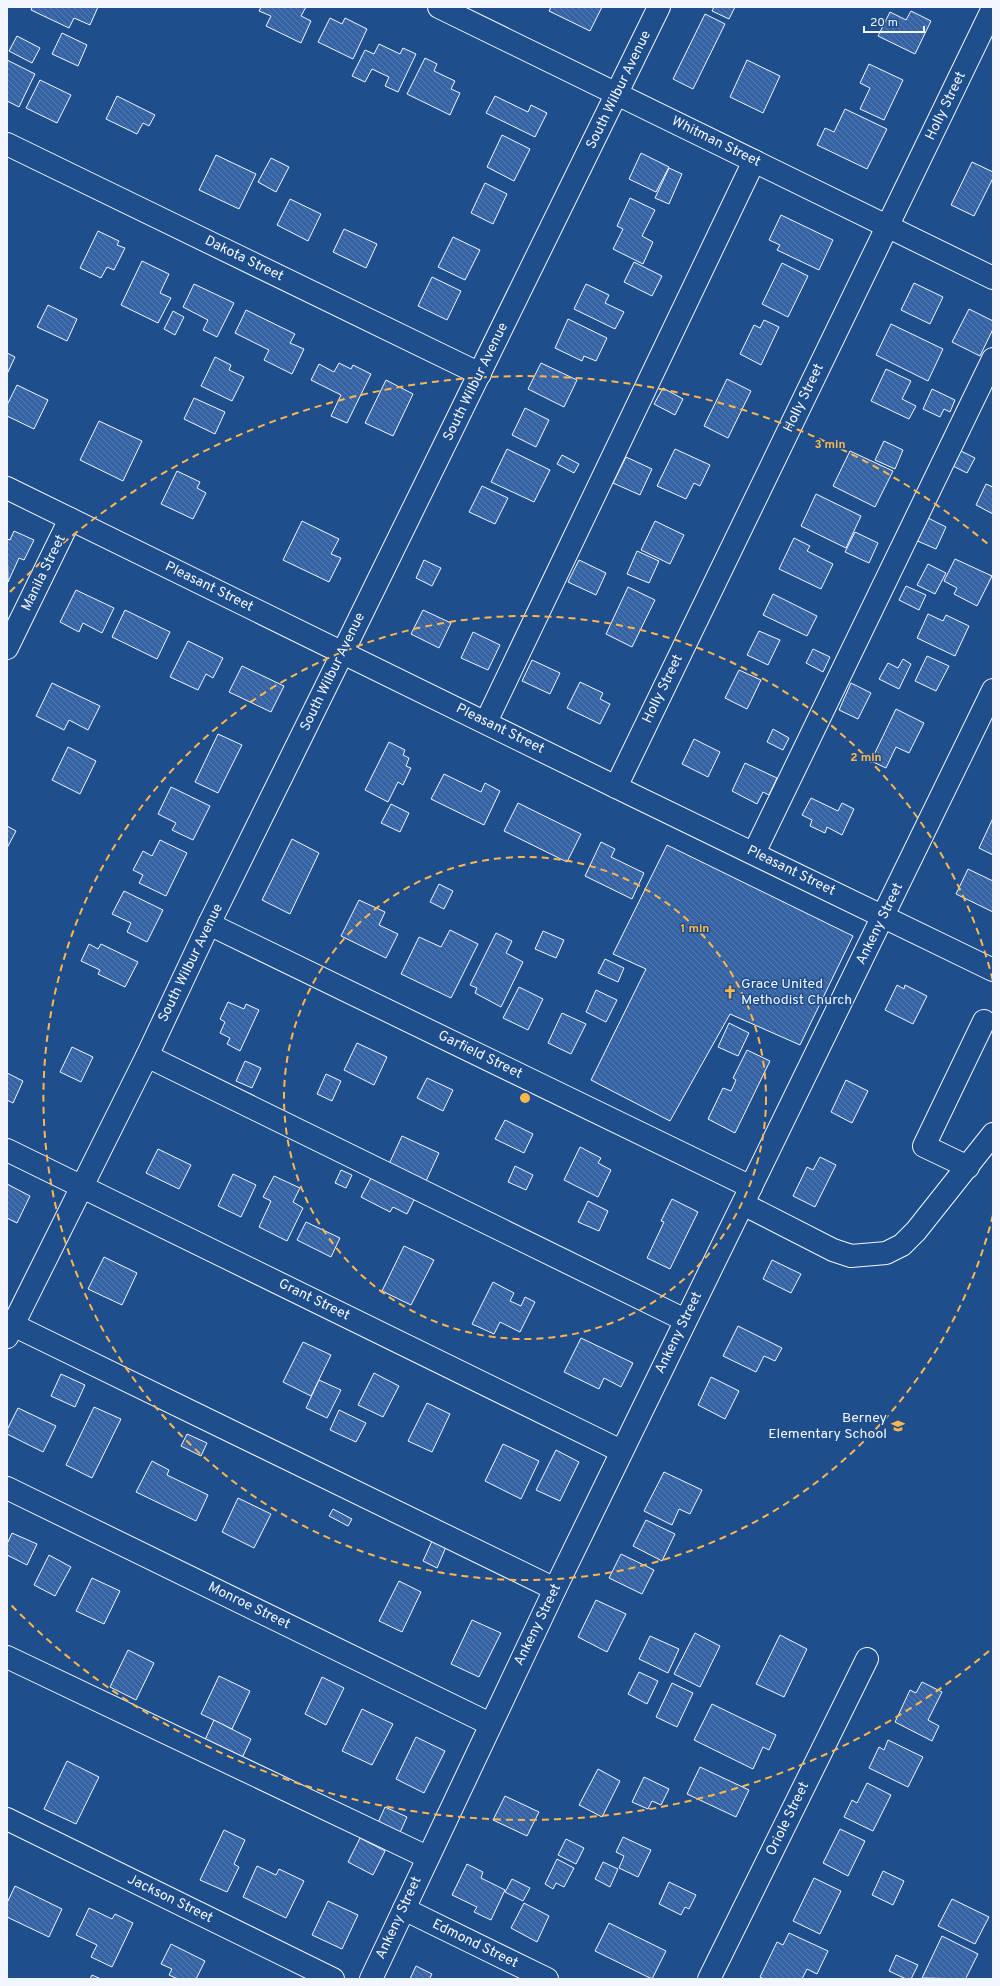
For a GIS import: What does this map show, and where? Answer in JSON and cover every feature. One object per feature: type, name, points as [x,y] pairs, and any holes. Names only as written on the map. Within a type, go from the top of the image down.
[{"type":"street","name":"Whitman Street","points":[[438,7],[993,278]]},
{"type":"street","name":"South Wilbur Avenue","points":[[10,1331],[147,1056],[209,924],[659,7]]},
{"type":"street","name":"Holly Street","points":[[616,787],[993,8]]},
{"type":"street","name":"Dakota Street","points":[[7,144],[480,374]]},
{"type":"street","points":[[486,722],[754,161]]},
{"type":"street","points":[[754,853],[993,358]]},
{"type":"street","name":"Pleasant Street","points":[[7,488],[993,970]]},
{"type":"street","name":"Manila Street","points":[[7,648],[70,519]]},
{"type":"street","name":"Ankeny Street","points":[[371,1979],[427,1857],[555,1589],[993,690]]},
{"type":"street","name":"Garfield Street","points":[[209,924],[747,1195],[833,1250],[851,1256],[886,1253],[902,1245],[916,1231],[993,1134]]},
{"type":"street","points":[[968,1167],[924,1146],[984,1021]]},
{"type":"street","points":[[147,1056],[686,1320]]},
{"type":"street","name":"Grant Street","points":[[7,1150],[622,1451]]},
{"type":"street","points":[[10,1331],[555,1589]]},
{"type":"street","name":"Monroe Street","points":[[7,1488],[490,1724]]},
{"type":"street","points":[[7,1657],[427,1857]]},
{"type":"street","name":"Oriole Street","points":[[709,1979],[867,1659]]},
{"type":"street","name":"Jackson Street","points":[[7,1819],[333,1979]]},
{"type":"street","name":"Edmond Street","points":[[404,1909],[546,1979]]},
{"type":"building","points":[[32,7],[98,7],[90,25],[74,18],[69,28],[31,10]]},
{"type":"building","points":[[261,7],[306,7],[301,16],[311,21],[301,43],[266,26],[271,16],[259,11]]},
{"type":"building","points":[[551,7],[602,7],[590,31],[549,11]]},
{"type":"building","points":[[714,7],[735,7],[729,19],[712,11]]},
{"type":"building","points":[[911,11],[931,21],[915,54],[878,36],[890,12],[906,20]]},
{"type":"building","points":[[705,14],[725,24],[693,89],[673,79]]},
{"type":"building","points":[[330,18],[342,24],[345,18],[367,29],[353,59],[318,42]]},
{"type":"building","points":[[62,33],[87,45],[78,66],[52,54]]},
{"type":"building","points":[[17,36],[40,48],[32,63],[9,51]]},
{"type":"building","points":[[379,44],[400,54],[403,48],[416,54],[398,92],[385,86],[389,77],[372,69],[365,82],[352,76],[365,50],[374,54]]},
{"type":"building","points":[[425,58],[437,64],[434,71],[455,81],[451,89],[460,93],[450,115],[407,94]]},
{"type":"building","points":[[7,60],[35,74],[19,107],[7,101]]},
{"type":"building","points":[[747,60],[780,76],[763,113],[730,97]]},
{"type":"building","points":[[869,64],[903,80],[884,120],[860,109],[870,88],[860,83]]},
{"type":"building","points":[[40,80],[71,95],[57,123],[26,108]]},
{"type":"building","points":[[117,96],[155,115],[149,126],[143,123],[137,134],[106,119]]},
{"type":"building","points":[[495,96],[528,112],[531,105],[547,113],[535,137],[486,113]]},
{"type":"building","points":[[845,109],[887,129],[867,169],[817,145],[825,128],[834,132]]},
{"type":"building","points":[[502,135],[530,149],[514,181],[487,167]]},
{"type":"building","points":[[641,153],[669,167],[656,192],[629,179]]},
{"type":"building","points":[[216,155],[256,174],[239,209],[199,190]]},
{"type":"building","points":[[271,158],[289,167],[276,192],[258,182]]},
{"type":"building","points":[[972,162],[993,172],[993,178],[974,216],[951,205]]},
{"type":"building","points":[[669,168],[682,174],[669,204],[655,198]]},
{"type":"building","points":[[485,183],[507,194],[493,224],[471,213]]},
{"type":"building","points":[[630,198],[655,210],[642,236],[653,242],[643,264],[613,249],[623,229],[617,226]]},
{"type":"building","points":[[290,199],[321,214],[308,241],[277,225]]},
{"type":"building","points":[[781,215],[833,240],[819,270],[777,250],[780,245],[769,240]]},
{"type":"building","points":[[344,229],[377,244],[366,268],[333,252]]},
{"type":"building","points":[[98,231],[119,241],[117,245],[125,248],[114,270],[107,267],[101,278],[80,268]]},
{"type":"building","points":[[453,237],[480,250],[465,280],[438,267]]},
{"type":"building","points":[[142,261],[169,274],[160,293],[171,298],[158,323],[121,305]]},
{"type":"building","points":[[634,262],[662,276],[652,296],[624,282]]},
{"type":"building","points":[[782,263],[808,276],[788,317],[762,304]]},
{"type":"building","points":[[432,277],[461,291],[447,320],[418,306]]},
{"type":"building","points":[[914,283],[943,297],[930,324],[901,310]]},
{"type":"building","points":[[194,284],[234,303],[217,337],[203,330],[208,320],[183,307]]},
{"type":"building","points":[[586,284],[609,295],[605,303],[624,312],[615,329],[574,309]]},
{"type":"building","points":[[48,305],[77,319],[67,341],[37,327]]},
{"type":"building","points":[[969,309],[993,321],[993,329],[980,356],[952,342]]},
{"type":"building","points":[[246,310],[295,334],[290,343],[304,349],[292,374],[264,360],[269,350],[235,333]]},
{"type":"building","points":[[173,311],[184,317],[175,335],[164,329]]},
{"type":"building","points":[[568,319],[607,338],[596,361],[584,356],[582,361],[555,348]]},
{"type":"building","points":[[764,320],[779,327],[761,365],[740,354],[754,325],[760,328]]},
{"type":"building","points":[[891,324],[943,349],[928,381],[876,355]]},
{"type":"building","points":[[7,353],[15,357],[7,374]]},
{"type":"building","points":[[215,357],[231,365],[229,370],[244,377],[232,401],[201,386]]},
{"type":"building","points":[[339,363],[351,369],[353,365],[371,374],[347,423],[331,416],[341,395],[311,380],[319,364],[334,372]]},
{"type":"building","points":[[541,363],[577,380],[564,407],[528,389]]},
{"type":"building","points":[[886,369],[911,381],[902,399],[916,406],[909,419],[871,401]]},
{"type":"building","points":[[727,379],[751,391],[728,438],[704,426]]},
{"type":"building","points":[[386,380],[413,394],[393,436],[365,423]]},
{"type":"building","points":[[17,385],[48,400],[34,429],[7,416],[7,405]]},
{"type":"building","points":[[663,388],[683,399],[675,415],[654,404]]},
{"type":"building","points":[[932,389],[955,400],[950,412],[944,409],[940,417],[923,409]]},
{"type":"building","points":[[194,398],[225,412],[215,434],[184,419]]},
{"type":"building","points":[[525,408],[549,420],[536,447],[512,435]]},
{"type":"building","points":[[99,421],[142,441],[123,481],[80,460]]},
{"type":"building","points":[[884,441],[903,450],[895,469],[875,460]]},
{"type":"building","points":[[955,448],[975,458],[967,473],[947,463]]},
{"type":"building","points":[[507,449],[550,470],[534,502],[491,482]]},
{"type":"building","points":[[675,449],[710,465],[700,486],[694,483],[686,499],[657,486]]},
{"type":"building","points":[[850,451],[893,471],[875,507],[833,486]]},
{"type":"building","points":[[562,455],[579,464],[574,473],[557,464]]},
{"type":"building","points":[[626,457],[652,469],[640,495],[613,483]]},
{"type":"building","points":[[177,471],[200,482],[197,488],[206,493],[193,519],[161,504]]},
{"type":"building","points":[[986,484],[993,487],[993,514],[976,505]]},
{"type":"building","points":[[482,486],[508,498],[495,524],[469,512]]},
{"type":"building","points":[[816,494],[861,516],[846,548],[801,526]]},
{"type":"building","points":[[924,516],[946,527],[936,549],[913,539]]},
{"type":"building","points":[[302,521],[339,539],[331,554],[341,558],[329,582],[283,560]]},
{"type":"building","points":[[655,521],[684,535],[670,564],[641,550]]},
{"type":"building","points":[[14,531],[34,540],[24,560],[19,558],[8,582],[7,539],[10,540]]},
{"type":"building","points":[[855,532],[878,543],[869,563],[845,552]]},
{"type":"building","points":[[794,538],[810,546],[807,551],[833,564],[821,589],[779,569]]},
{"type":"building","points":[[637,551],[659,561],[649,583],[627,574]]},
{"type":"building","points":[[955,559],[992,576],[977,606],[954,594],[957,588],[944,581]]},
{"type":"building","points":[[424,560],[441,568],[432,586],[416,578]]},
{"type":"building","points":[[579,560],[606,573],[596,595],[568,582]]},
{"type":"building","points":[[928,564],[946,573],[935,594],[917,585]]},
{"type":"building","points":[[906,586],[926,595],[919,610],[899,600]]},
{"type":"building","points":[[628,587],[655,600],[632,647],[606,634]]},
{"type":"building","points":[[76,590],[114,608],[102,633],[83,623],[79,632],[60,622]]},
{"type":"building","points":[[773,594],[817,616],[807,636],[763,615]]},
{"type":"building","points":[[125,610],[170,632],[157,659],[112,637]]},
{"type":"building","points":[[423,610],[451,623],[439,648],[411,634]]},
{"type":"building","points":[[928,614],[943,621],[946,615],[969,626],[955,656],[917,638]]},
{"type":"building","points":[[759,631],[780,640],[768,665],[747,655]]},
{"type":"building","points":[[473,632],[500,645],[488,670],[461,658]]},
{"type":"building","points":[[188,641],[223,658],[213,678],[206,674],[198,690],[170,677]]},
{"type":"building","points":[[813,649],[830,657],[823,672],[806,663]]},
{"type":"building","points":[[927,656],[949,666],[936,691],[915,681]]},
{"type":"building","points":[[903,659],[911,664],[899,689],[879,679],[888,663],[898,668]]},
{"type":"building","points":[[532,660],[560,673],[550,694],[522,681]]},
{"type":"building","points":[[242,666],[284,686],[271,712],[229,692]]},
{"type":"building","points":[[739,670],[761,680],[747,709],[725,698]]},
{"type":"building","points":[[580,682],[603,693],[600,699],[610,704],[600,724],[567,708]]},
{"type":"building","points":[[52,683],[100,706],[88,730],[69,720],[64,730],[36,716]]},
{"type":"building","points":[[851,683],[871,693],[858,719],[839,710]]},
{"type":"building","points":[[896,709],[924,723],[909,753],[896,747],[886,768],[871,761]]},
{"type":"building","points":[[773,729],[789,738],[783,750],[767,742]]},
{"type":"building","points":[[218,734],[242,745],[218,793],[195,782]]},
{"type":"building","points":[[694,739],[720,752],[708,777],[682,764]]},
{"type":"building","points":[[389,742],[405,750],[403,755],[409,758],[406,766],[411,768],[403,785],[398,782],[388,802],[365,790]]},
{"type":"building","points":[[68,747],[96,761],[80,794],[52,780]]},
{"type":"building","points":[[745,763],[777,778],[769,795],[763,792],[757,804],[732,791]]},
{"type":"building","points":[[444,774],[481,792],[485,783],[500,791],[484,825],[431,799]]},
{"type":"building","points":[[171,787],[210,806],[193,840],[172,830],[176,823],[158,814]]},
{"type":"building","points":[[811,798],[838,811],[842,803],[854,809],[842,835],[827,827],[825,833],[810,826],[812,820],[802,815]]},
{"type":"building","points":[[518,803],[581,834],[567,862],[504,831]]},
{"type":"building","points":[[391,804],[409,813],[400,832],[381,823]]},
{"type":"building","points":[[993,818],[993,855],[979,848]]},
{"type":"building","points":[[7,826],[16,831],[7,848]]},
{"type":"building","points":[[292,839],[319,853],[290,914],[262,900]]},
{"type":"building","points":[[160,840],[187,853],[166,896],[139,883],[143,875],[133,870],[143,851],[152,856]]},
{"type":"building","points":[[601,842],[615,849],[611,857],[644,873],[632,899],[585,876]]},
{"type":"building","name":"Grace United Methodist Church","points":[[667,845],[853,936],[800,1045],[730,1014],[670,1121],[591,1080],[646,969],[613,954]]},
{"type":"building","points":[[968,869],[993,881],[993,912],[956,894]]},
{"type":"building","points":[[439,884],[453,891],[444,909],[430,902]]},
{"type":"building","points":[[124,891],[163,910],[147,942],[127,932],[131,923],[112,914]]},
{"type":"building","points":[[359,900],[385,912],[379,925],[398,934],[386,958],[341,936]]},
{"type":"building","points":[[450,930],[478,944],[451,998],[401,974],[419,937],[441,947]]},
{"type":"building","points":[[543,931],[564,940],[556,958],[535,949]]},
{"type":"building","points":[[496,933],[512,941],[506,953],[523,962],[501,1007],[475,993],[477,988],[470,985]]},
{"type":"building","points":[[89,944],[98,949],[101,944],[138,962],[125,987],[98,974],[100,970],[81,961]]},
{"type":"building","points":[[605,959],[624,968],[618,982],[598,973]]},
{"type":"building","points":[[897,985],[904,989],[905,985],[927,996],[913,1024],[885,1010]]},
{"type":"building","points":[[519,987],[543,999],[528,1030],[503,1018]]},
{"type":"building","points":[[596,990],[617,1000],[606,1022],[586,1012]]},
{"type":"building","points":[[228,1002],[244,1009],[246,1004],[259,1010],[240,1051],[227,1044],[230,1038],[220,1033],[225,1022],[220,1019]]},
{"type":"building","points":[[562,1013],[586,1024],[571,1054],[548,1043]]},
{"type":"building","points":[[729,1023],[749,1033],[738,1056],[718,1047]]},
{"type":"building","points":[[357,1043],[387,1057],[374,1085],[344,1070]]},
{"type":"building","points":[[72,1047],[93,1057],[81,1082],[60,1072]]},
{"type":"building","points":[[747,1050],[770,1061],[735,1133],[708,1119],[723,1088],[731,1091],[736,1080],[733,1078]]},
{"type":"building","points":[[245,1061],[261,1068],[252,1088],[236,1081]]},
{"type":"building","points":[[7,1073],[23,1081],[13,1103],[7,1100]]},
{"type":"building","points":[[326,1074],[341,1081],[332,1101],[317,1094]]},
{"type":"building","points":[[427,1078],[453,1090],[443,1111],[417,1098]]},
{"type":"building","points":[[846,1080],[868,1091],[852,1123],[831,1112]]},
{"type":"building","points":[[505,1120],[533,1134],[524,1153],[495,1139]]},
{"type":"building","points":[[402,1136],[439,1153],[426,1181],[389,1164]]},
{"type":"building","points":[[580,1147],[601,1158],[598,1163],[611,1170],[598,1197],[564,1180]]},
{"type":"building","points":[[158,1149],[191,1165],[179,1189],[146,1173]]},
{"type":"building","points":[[820,1157],[836,1165],[815,1207],[793,1196],[807,1167],[813,1170]]},
{"type":"building","points":[[515,1166],[533,1175],[526,1190],[508,1182]]},
{"type":"building","points":[[341,1170],[352,1175],[346,1188],[335,1183]]},
{"type":"building","points":[[233,1174],[256,1185],[241,1217],[218,1206]]},
{"type":"building","points":[[373,1174],[416,1196],[407,1214],[393,1207],[390,1212],[361,1197]]},
{"type":"building","points":[[274,1176],[300,1188],[293,1202],[303,1208],[287,1241],[259,1227],[271,1201],[263,1197]]},
{"type":"building","points":[[7,1184],[30,1196],[17,1223],[7,1218]]},
{"type":"building","points":[[672,1199],[698,1212],[670,1269],[647,1258],[664,1222],[661,1221]]},
{"type":"building","points":[[588,1201],[608,1211],[599,1231],[578,1222]]},
{"type":"building","points":[[306,1222],[340,1238],[331,1257],[297,1240]]},
{"type":"building","points":[[404,1246],[434,1260],[411,1305],[382,1291]]},
{"type":"building","points":[[104,1257],[137,1273],[122,1305],[88,1289]]},
{"type":"building","points":[[772,1260],[801,1274],[791,1293],[763,1279]]},
{"type":"building","points":[[493,1282],[514,1293],[510,1301],[521,1306],[525,1297],[535,1302],[520,1332],[500,1322],[494,1334],[472,1324]]},
{"type":"building","points":[[738,1326],[782,1348],[775,1361],[764,1356],[756,1372],[723,1356]]},
{"type":"building","points":[[581,1338],[633,1363],[621,1387],[604,1378],[599,1389],[564,1372]]},
{"type":"building","points":[[303,1342],[331,1355],[311,1396],[283,1382]]},
{"type":"building","points":[[374,1373],[399,1386],[383,1417],[358,1405]]},
{"type":"building","points":[[61,1374],[85,1385],[75,1407],[51,1396]]},
{"type":"building","points":[[711,1377],[739,1391],[725,1419],[698,1405]]},
{"type":"building","points":[[319,1380],[341,1390],[327,1418],[306,1408]]},
{"type":"building","points":[[427,1403],[450,1414],[432,1452],[408,1441]]},
{"type":"building","points":[[94,1407],[121,1419],[92,1478],[66,1465]]},
{"type":"building","points":[[18,1408],[56,1426],[43,1452],[7,1434],[7,1430]]},
{"type":"building","points":[[339,1410],[366,1423],[356,1442],[330,1430]]},
{"type":"building","points":[[187,1434],[207,1443],[201,1456],[181,1446]]},
{"type":"building","points":[[503,1444],[539,1461],[521,1499],[485,1481]]},
{"type":"building","points":[[556,1450],[579,1462],[560,1501],[536,1490]]},
{"type":"building","points":[[152,1461],[169,1470],[167,1475],[208,1495],[196,1521],[136,1492]]},
{"type":"building","points":[[664,1472],[702,1490],[690,1514],[679,1509],[672,1525],[644,1511]]},
{"type":"building","points":[[238,1498],[271,1514],[254,1548],[222,1532]]},
{"type":"building","points":[[333,1509],[352,1519],[348,1526],[329,1516]]},
{"type":"building","points":[[646,1520],[675,1534],[662,1561],[633,1546]]},
{"type":"building","points":[[12,1533],[37,1544],[27,1565],[7,1555],[7,1544]]},
{"type":"building","points":[[432,1541],[446,1547],[437,1568],[423,1561]]},
{"type":"building","points":[[621,1554],[654,1570],[642,1594],[609,1578]]},
{"type":"building","points":[[49,1555],[71,1567],[55,1596],[34,1585]]},
{"type":"building","points":[[92,1578],[120,1591],[104,1624],[76,1611]]},
{"type":"building","points":[[399,1581],[421,1592],[402,1632],[379,1621]]},
{"type":"building","points":[[596,1600],[626,1614],[607,1652],[578,1637]]},
{"type":"building","points":[[472,1620],[501,1633],[479,1677],[451,1664]]},
{"type":"building","points":[[695,1633],[720,1646],[700,1687],[674,1674]]},
{"type":"building","points":[[780,1635],[807,1649],[784,1697],[756,1684]]},
{"type":"building","points":[[650,1636],[679,1649],[668,1673],[639,1659]]},
{"type":"building","points":[[128,1650],[154,1663],[136,1700],[110,1687]]},
{"type":"building","points":[[639,1672],[658,1681],[647,1704],[628,1694]]},
{"type":"building","points":[[219,1676],[250,1691],[232,1729],[201,1714]]},
{"type":"building","points":[[322,1677],[344,1688],[326,1725],[305,1714]]},
{"type":"building","points":[[922,1682],[942,1692],[928,1720],[939,1726],[932,1741],[895,1722],[910,1690],[916,1693]]},
{"type":"building","points":[[672,1683],[693,1693],[677,1727],[656,1717]]},
{"type":"building","points":[[712,1704],[776,1735],[769,1750],[763,1747],[753,1769],[694,1740]]},
{"type":"building","points":[[362,1709],[393,1724],[372,1765],[342,1751]]},
{"type":"building","points":[[214,1720],[251,1739],[241,1760],[204,1742]]},
{"type":"building","points":[[416,1737],[445,1751],[424,1793],[396,1779]]},
{"type":"building","points":[[888,1740],[923,1757],[908,1787],[869,1768],[879,1747],[884,1750]]},
{"type":"building","points":[[67,1761],[99,1777],[76,1824],[44,1809]]},
{"type":"building","points":[[700,1767],[749,1790],[736,1817],[687,1794]]},
{"type":"building","points":[[598,1769],[620,1781],[602,1817],[579,1805]]},
{"type":"building","points":[[644,1777],[669,1789],[661,1805],[652,1801],[648,1809],[632,1802]]},
{"type":"building","points":[[867,1783],[891,1795],[873,1831],[844,1817],[852,1800],[857,1803]]},
{"type":"building","points":[[505,1796],[539,1812],[527,1836],[493,1820]]},
{"type":"building","points":[[385,1807],[407,1817],[398,1837],[376,1827]]},
{"type":"building","points":[[840,1829],[865,1841],[848,1876],[823,1863]]},
{"type":"building","points":[[224,1830],[245,1840],[234,1864],[239,1867],[227,1892],[200,1880]]},
{"type":"building","points":[[623,1837],[651,1850],[638,1877],[619,1868],[624,1856],[616,1852]]},
{"type":"building","points":[[360,1838],[385,1851],[373,1875],[348,1862]]},
{"type":"building","points":[[566,1839],[584,1848],[576,1864],[558,1855]]},
{"type":"building","points":[[557,1859],[574,1868],[564,1887],[556,1883],[553,1889],[545,1884]]},
{"type":"building","points":[[603,1862],[618,1869],[610,1887],[595,1879]]},
{"type":"building","points":[[467,1864],[483,1872],[481,1878],[505,1890],[491,1920],[474,1912],[477,1907],[452,1895]]},
{"type":"building","points":[[257,1866],[276,1875],[279,1869],[304,1881],[286,1918],[243,1897]]},
{"type":"building","points":[[883,1871],[904,1881],[893,1905],[872,1895]]},
{"type":"building","points":[[814,1878],[841,1891],[820,1934],[793,1921]]},
{"type":"building","points":[[512,1879],[530,1888],[523,1901],[505,1892]]},
{"type":"building","points":[[669,1882],[696,1895],[689,1909],[685,1907],[681,1915],[659,1904]]},
{"type":"building","points":[[15,1886],[62,1909],[49,1937],[7,1917],[7,1903]]},
{"type":"building","points":[[952,1899],[989,1917],[975,1944],[938,1926]]},
{"type":"building","points":[[328,1901],[358,1915],[342,1949],[312,1935]]},
{"type":"building","points":[[524,1903],[549,1916],[537,1942],[511,1928]]},
{"type":"building","points":[[89,1908],[112,1919],[115,1914],[133,1923],[112,1967],[91,1957],[97,1945],[76,1935]]},
{"type":"building","points":[[609,1923],[666,1951],[652,1979],[595,1951]]},
{"type":"building","points":[[789,1933],[828,1951],[817,1974],[807,1969],[802,1979],[764,1979],[760,1977],[777,1942],[783,1945]]},
{"type":"building","points":[[942,1936],[978,1954],[966,1978],[968,1979],[922,1978]]},
{"type":"building","points":[[171,1944],[205,1961],[196,1979],[178,1979],[169,1975],[172,1969],[161,1964]]},
{"type":"building","points":[[896,1955],[918,1965],[911,1979],[906,1979],[889,1971]]},
{"type":"building","points":[[416,1966],[432,1974],[430,1978],[432,1979],[410,1979]]},
{"type":"building","points":[[92,1975],[101,1979],[90,1979]]},
{"type":"place","name":"Grace United Methodist Church","points":[[730,992]]},
{"type":"place","name":"Berney Elementary School","points":[[898,1426]]}]
